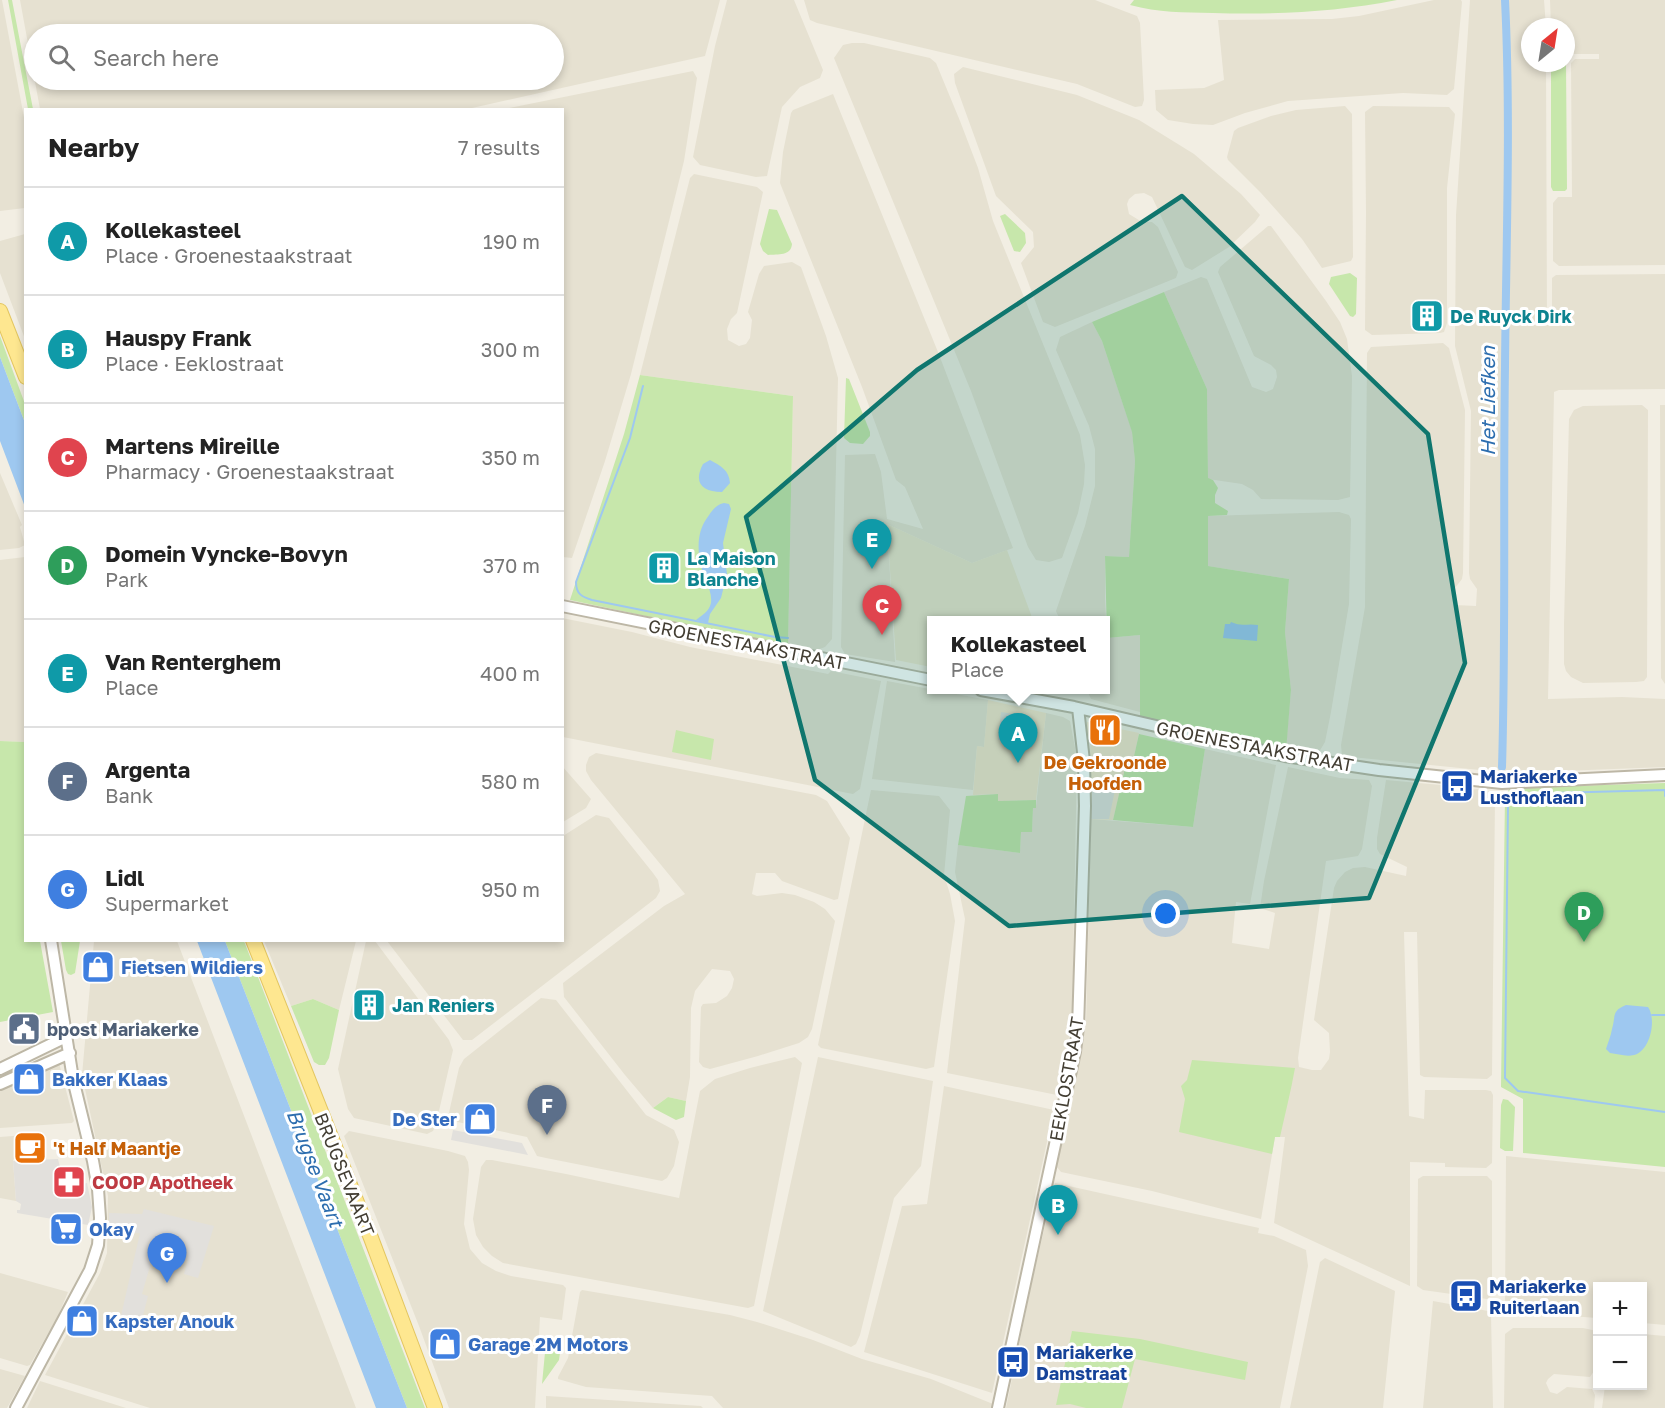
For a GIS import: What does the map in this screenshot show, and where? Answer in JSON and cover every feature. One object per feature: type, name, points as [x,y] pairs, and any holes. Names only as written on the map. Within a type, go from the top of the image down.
[{"type":"main road","points":[[0,311],[24,372]]},
{"type":"main road","name":"BRUGSEVAART","points":[[254,942],[371,1238],[435,1408]]},
{"type":"street","name":"GROENESTAAKSTRAAT","points":[[564,606],[927,679]]},
{"type":"street","name":"GROENESTAAKSTRAAT","points":[[1003,694],[1078,708],[1285,756],[1332,764],[1474,781],[1533,782],[1665,775]]},
{"type":"street","name":"EEKLOSTRAAT","points":[[998,1408],[1075,1052],[1078,1028],[1085,806],[1084,761],[1078,708]]},
{"type":"street","points":[[16,1408],[90,1271],[98,1245],[100,1218],[98,1189],[73,1079],[51,942]]},
{"type":"street","points":[[0,1069],[66,1037]]},
{"type":"street","points":[[0,1084],[70,1053]]},
{"type":"highlighted area","points":[[1182,196],[1428,434],[1465,663],[1369,898],[1009,926],[815,780],[746,517],[917,370]]},
{"type":"shaded area","points":[[0,0],[2,0],[24,117],[24,208],[0,211]]},
{"type":"shaded area","points":[[20,0],[720,0],[705,56],[564,87],[564,24],[24,24]]},
{"type":"shaded area","points":[[727,0],[794,0],[823,70],[820,78],[800,87],[782,107],[767,176],[756,177],[700,165],[693,157],[715,46]]},
{"type":"shaded area","points":[[804,0],[1095,0],[1137,16],[1140,23],[1144,100],[1142,106],[1135,107],[1077,84],[817,23],[810,20]]},
{"type":"shaded area","points":[[1434,0],[1461,0],[1462,2],[1454,89],[1447,95],[1403,93],[1288,101],[1213,125],[1168,120],[1156,110],[1155,90],[1204,88],[1224,80],[1218,20],[1332,19],[1359,16]]},
{"type":"shaded area","points":[[1470,0],[1544,0],[1545,18],[1521,18],[1521,72],[1546,72],[1547,324],[1562,325],[1562,312],[1552,311],[1552,278],[1556,275],[1665,274],[1665,389],[1559,390],[1554,392],[1548,699],[1622,697],[1665,699],[1665,767],[1509,773],[1342,756],[1341,745],[1365,607],[1367,353],[1371,347],[1443,343],[1449,348],[1465,410],[1463,573],[1462,579],[1455,588],[1455,605],[1476,606],[1477,589],[1469,573],[1471,411],[1455,346],[1456,215]]},
{"type":"shaded area","points":[[1550,0],[1665,0],[1665,265],[1559,266],[1553,261],[1553,203],[1558,197],[1572,197],[1571,72],[1575,72],[1575,59],[1599,59],[1599,54],[1575,54],[1575,18],[1551,18]]},
{"type":"shaded area","points":[[864,43],[930,58],[936,63],[960,121],[978,168],[993,221],[1080,435],[1085,465],[1084,484],[1078,513],[1062,558],[1049,562],[1036,560],[1028,547],[971,391],[834,58],[843,45]]},
{"type":"shaded area","points":[[963,67],[1077,95],[1139,120],[1194,154],[1241,194],[1260,215],[1229,247],[1192,270],[1185,267],[1152,197],[1144,193],[1135,194],[1127,204],[1129,214],[1142,222],[1152,222],[1158,227],[1178,272],[1176,278],[1055,327],[1043,322],[1021,263],[1034,247],[1033,232],[996,196],[955,83],[954,74]]},
{"type":"shaded area","points":[[693,71],[697,78],[684,161],[631,374],[605,461],[572,558],[564,557],[564,108],[509,108]]},
{"type":"shaded area","points":[[37,90],[553,90],[472,108],[40,108]]},
{"type":"shaded area","points":[[833,94],[938,352],[1013,548],[972,563],[887,524],[895,662],[845,654],[841,647],[845,455],[875,454],[881,472],[887,519],[923,529],[905,487],[896,480],[862,387],[780,183],[783,152],[791,113],[793,110]]},
{"type":"shaded area","points":[[1345,106],[1352,114],[1353,257],[1351,261],[1322,268],[1302,239],[1227,157],[1234,131],[1238,128],[1296,110]]},
{"type":"shaded area","points":[[1373,106],[1449,107],[1455,114],[1447,188],[1447,323],[1444,332],[1372,335],[1365,330],[1365,112]]},
{"type":"shaded area","points":[[694,174],[757,187],[763,192],[737,313],[731,319],[727,329],[728,340],[739,346],[746,344],[750,338],[752,320],[748,312],[759,274],[764,266],[792,262],[801,267],[826,336],[838,378],[832,639],[825,647],[817,650],[788,646],[793,396],[640,375],[690,178]]},
{"type":"shaded area","points":[[1268,226],[1271,226],[1326,301],[1340,322],[1347,339],[1352,376],[1350,497],[1338,500],[1261,499],[1253,490],[1242,484],[1208,479],[1207,389],[1164,292],[1201,277],[1207,279],[1252,387],[1266,392],[1273,389],[1277,377],[1276,370],[1254,356],[1218,272],[1220,267]]},
{"type":"shaded area","points":[[24,235],[24,336],[0,273],[0,241]]},
{"type":"shaded area","points":[[1092,322],[1102,341],[1132,431],[1135,461],[1129,557],[1105,556],[1106,616],[1058,616],[1056,611],[1085,526],[1095,486],[1095,449],[1089,426],[1056,350],[1060,337]]},
{"type":"shaded area","points":[[1642,405],[1648,410],[1647,677],[1644,681],[1636,682],[1583,683],[1571,677],[1564,664],[1569,419],[1574,410],[1583,406]]},
{"type":"shaded area","points":[[1660,405],[1665,405],[1665,684],[1661,678]]},
{"type":"shaded area","points":[[0,473],[22,525],[20,527],[24,546],[0,550]]},
{"type":"shaded area","points":[[1339,512],[1349,515],[1351,519],[1349,604],[1325,742],[1319,752],[1286,745],[1291,690],[1285,632],[1289,579],[1208,566],[1208,516]]},
{"type":"shaded area","points":[[887,524],[972,563],[1007,550],[1032,616],[927,616],[927,666],[896,660]]},
{"type":"shaded area","points":[[24,557],[24,742],[0,741],[0,560]]},
{"type":"shaded area","points":[[564,618],[690,647],[828,674],[831,671],[881,681],[860,789],[853,794],[564,737]]},
{"type":"shaded area","points":[[1140,635],[1140,712],[1091,699],[1089,694],[1110,694],[1110,638]]},
{"type":"shaded area","points":[[887,681],[927,689],[927,694],[956,694],[988,700],[984,747],[977,746],[973,790],[872,779]]},
{"type":"shaded area","points":[[988,700],[1046,713],[1036,800],[998,801],[998,794],[973,795],[977,746],[984,747]]},
{"type":"shaded area","points":[[1001,712],[1029,716],[1032,720],[1029,744],[998,740]]},
{"type":"shaded area","points":[[1046,713],[1070,721],[1077,759],[1072,1022],[1057,1095],[947,1073],[965,919],[955,872],[958,845],[1020,853],[1021,831],[1032,831],[1033,807],[1036,807]]},
{"type":"shaded area","points":[[1087,722],[1139,733],[1132,766],[1126,765],[1113,820],[1091,819],[1090,736],[1087,735]]},
{"type":"shaded area","points":[[1205,749],[1276,765],[1250,904],[1236,902],[1232,943],[1269,949],[1275,913],[1260,908],[1288,767],[1340,778],[1369,780],[1372,786],[1362,849],[1358,856],[1326,861],[1298,1058],[1299,1067],[1312,1070],[1321,1070],[1329,1059],[1330,1052],[1329,1033],[1314,1020],[1334,888],[1337,881],[1345,872],[1353,868],[1365,867],[1406,876],[1407,867],[1380,854],[1377,849],[1386,780],[1441,785],[1466,790],[1480,789],[1488,791],[1495,798],[1492,1075],[1487,1079],[1420,1075],[1417,932],[1404,932],[1409,1116],[1424,1119],[1425,1090],[1486,1090],[1491,1091],[1493,1095],[1492,1163],[1486,1168],[1445,1167],[1445,1163],[1410,1162],[1410,1286],[1274,1223],[1285,1137],[1275,1137],[1261,1219],[1152,1191],[1061,1172],[1056,1166],[1081,1058],[1086,1024],[1091,819],[1193,827]]},
{"type":"shaded area","points":[[596,753],[816,795],[827,801],[850,838],[838,899],[834,900],[782,881],[775,873],[756,873],[752,894],[757,896],[782,893],[795,895],[825,909],[835,921],[812,1029],[808,1037],[799,1043],[758,1056],[710,1069],[703,1067],[699,1062],[701,1007],[703,1004],[716,1003],[727,996],[734,979],[730,971],[712,969],[695,991],[691,1008],[690,1077],[686,1101],[668,1097],[653,1108],[564,997],[563,983],[664,906],[685,894],[591,780],[586,771],[586,765],[589,757]]},
{"type":"shaded area","points":[[564,768],[591,799],[586,808],[564,821]]},
{"type":"shaded area","points":[[1092,787],[1115,790],[1109,819],[1091,819]]},
{"type":"shaded area","points":[[871,790],[939,796],[950,810],[944,875],[955,921],[934,1067],[926,1069],[821,1048],[818,1045]]},
{"type":"shaded area","points":[[596,815],[609,818],[658,880],[660,891],[656,898],[472,1040],[463,1040],[388,942],[564,942],[564,835]]},
{"type":"shaded area","points":[[94,942],[177,942],[356,1408],[150,1408],[45,1375],[100,1273],[107,1253],[108,1196],[82,1075]]},
{"type":"shaded area","points":[[264,942],[356,942],[339,1010],[313,999],[291,1006]]},
{"type":"shaded area","points":[[366,942],[376,942],[449,1040],[453,1050],[433,1131],[427,1134],[354,1118],[348,1109],[338,1069]]},
{"type":"shaded area","points":[[541,998],[556,1000],[646,1115],[674,1130],[679,1142],[674,1166],[667,1178],[662,1181],[537,1156],[527,1137],[453,1121],[448,1117],[459,1068],[464,1059]]},
{"type":"shaded area","points":[[795,1057],[802,1063],[754,1306],[748,1308],[503,1263],[483,1247],[476,1235],[473,1219],[481,1167],[486,1160],[679,1198],[700,1091],[715,1079]]},
{"type":"shaded area","points":[[818,1057],[933,1081],[921,1166],[894,1198],[860,1335],[856,1344],[851,1347],[763,1311]]},
{"type":"shaded area","points":[[59,1063],[74,1121],[72,1123],[0,1128],[0,1089]]},
{"type":"shaded area","points":[[944,1086],[1054,1110],[992,1393],[864,1352],[902,1206],[927,1204]]},
{"type":"shaded area","points":[[453,1130],[522,1143],[528,1155],[451,1140]]},
{"type":"shaded area","points":[[349,1131],[465,1156],[469,1170],[464,1224],[470,1249],[482,1263],[496,1271],[511,1276],[563,1285],[566,1288],[562,1320],[540,1317],[535,1408],[449,1408],[344,1136]]},
{"type":"shaded area","points":[[25,1135],[26,1157],[14,1157],[13,1161],[16,1201],[0,1198],[0,1137]]},
{"type":"shaded area","points":[[1506,1156],[1665,1172],[1665,1325],[1647,1323],[1647,1282],[1593,1282],[1593,1318],[1514,1316],[1505,1311]]},
{"type":"shaded area","points":[[58,1159],[65,1188],[87,1183],[92,1207],[88,1225],[17,1213],[21,1204],[16,1201],[13,1161]]},
{"type":"shaded area","points":[[1423,1176],[1487,1176],[1492,1181],[1492,1295],[1487,1299],[1423,1290],[1417,1286],[1418,1179]]},
{"type":"shaded area","points":[[1055,1183],[1259,1228],[1258,1233],[1274,1236],[1306,1250],[1308,1266],[1280,1408],[1006,1408]]},
{"type":"shaded area","points":[[144,1209],[214,1226],[198,1278],[184,1274],[188,1260],[154,1252],[142,1294],[148,1296],[140,1327],[120,1320],[140,1233],[109,1232],[109,1213],[142,1214]]},
{"type":"shaded area","points":[[1325,1258],[1395,1291],[1383,1408],[1290,1408],[1320,1262]]},
{"type":"shaded area","points":[[0,1273],[68,1292],[58,1316],[30,1365],[27,1366],[0,1358]]},
{"type":"shaded area","points":[[582,1290],[730,1315],[757,1322],[862,1359],[931,1379],[993,1404],[993,1408],[723,1408],[712,1396],[586,1387],[558,1379],[568,1358]]},
{"type":"shaded area","points":[[1433,1301],[1488,1311],[1491,1315],[1493,1408],[1423,1408]]},
{"type":"shaded area","points":[[1513,1328],[1583,1328],[1593,1330],[1593,1372],[1590,1377],[1554,1374],[1546,1383],[1550,1392],[1557,1394],[1567,1387],[1592,1389],[1595,1395],[1594,1408],[1504,1408],[1505,1334]]},
{"type":"shaded area","points":[[1647,1334],[1665,1336],[1665,1408],[1602,1408],[1604,1390],[1647,1390]]},
{"type":"shaded area","points":[[0,1369],[25,1376],[7,1408],[0,1408]]},
{"type":"shaded area","points":[[40,1381],[75,1392],[126,1408],[27,1408]]},
{"type":"shaded area","points":[[546,1396],[701,1406],[703,1408],[546,1408]]},
{"type":"green space","points":[[8,0],[12,0],[24,62],[24,87]]},
{"type":"green space","points":[[1134,0],[1397,0],[1328,10],[1236,14],[1151,9],[1130,5]]},
{"type":"green space","points":[[1551,72],[1566,72],[1567,189],[1553,191],[1551,187]]},
{"type":"green space","points":[[25,90],[29,90],[33,108],[28,108]]},
{"type":"green space","points":[[769,209],[777,210],[792,244],[787,252],[768,255],[760,244]]},
{"type":"green space","points":[[1005,214],[1025,233],[1026,243],[1020,252],[1014,251],[1000,216]]},
{"type":"green space","points":[[1350,273],[1357,278],[1356,314],[1353,317],[1350,316],[1329,284],[1331,277]]},
{"type":"green space","points":[[1164,292],[1207,389],[1208,478],[1213,480],[1218,488],[1215,503],[1228,511],[1227,515],[1208,516],[1208,566],[1289,579],[1285,632],[1291,690],[1286,751],[1140,717],[1140,635],[1110,638],[1110,616],[1106,616],[1105,556],[1129,557],[1135,461],[1132,432],[1102,341],[1092,322]]},
{"type":"green space","points":[[0,336],[24,401],[24,420],[0,357]]},
{"type":"green space","points":[[640,375],[793,396],[788,646],[570,600],[624,434]]},
{"type":"green space","points":[[846,378],[849,379],[870,432],[870,436],[863,444],[850,443],[844,438]]},
{"type":"green space","points":[[676,730],[714,739],[711,760],[672,752]]},
{"type":"green space","points":[[1139,734],[1205,749],[1193,827],[1113,820],[1126,764],[1132,765]]},
{"type":"green space","points":[[0,741],[24,742],[24,942],[40,942],[53,1012],[0,1022]]},
{"type":"green space","points":[[1665,783],[1665,1167],[1523,1153],[1523,1099],[1501,1087],[1505,796],[1510,788]]},
{"type":"green space","points":[[998,794],[998,801],[1036,800],[1036,808],[1033,808],[1032,832],[1021,832],[1020,853],[958,845],[966,796]]},
{"type":"green space","points":[[61,942],[80,942],[75,973],[68,974]]},
{"type":"green space","points":[[225,942],[244,942],[425,1408],[407,1408]]},
{"type":"green space","points":[[313,999],[339,1010],[329,1058],[325,1065],[314,1062],[291,1006]]},
{"type":"green space","points":[[1192,1060],[1295,1068],[1280,1137],[1275,1137],[1272,1154],[1179,1132],[1185,1099],[1181,1086],[1187,1080]]},
{"type":"green space","points":[[668,1097],[686,1101],[684,1117],[676,1120],[653,1108]]},
{"type":"green space","points":[[1503,1099],[1508,1100],[1515,1107],[1513,1151],[1500,1148]]},
{"type":"green space","points":[[1072,1331],[1140,1339],[1248,1362],[1245,1380],[1135,1359],[1122,1408],[1056,1405]]},
{"type":"green space","points":[[546,1342],[558,1343],[561,1346],[559,1360],[542,1384]]},
{"type":"water","points":[[0,357],[24,420],[24,504],[0,441]]},
{"type":"water","points":[[710,460],[721,466],[728,475],[730,483],[722,492],[709,490],[699,481],[703,464]]},
{"type":"water","points":[[724,503],[729,504],[731,509],[723,543],[727,574],[721,598],[710,614],[708,623],[696,620],[707,611],[711,600],[701,565],[700,533],[712,511]]},
{"type":"water","points":[[1231,622],[1258,625],[1257,641],[1223,638],[1225,624]]},
{"type":"water","points":[[197,942],[225,942],[407,1408],[376,1408]]},
{"type":"water","points":[[1626,1005],[1648,1007],[1652,1019],[1648,1041],[1640,1052],[1631,1056],[1610,1053],[1606,1049],[1615,1014]]},
{"type":"waterway","name":"Het Liefken","points":[[1502,767],[1508,138],[1505,0]]},
{"type":"waterway","points":[[643,386],[630,438],[576,582],[578,592],[592,600],[788,638]]},
{"type":"waterway","points":[[1665,796],[1665,790],[1517,794],[1510,800],[1508,805],[1505,1078],[1518,1091],[1665,1112]]},
{"type":"waterway","points":[[1652,1015],[1665,1015]]},
{"type":"place","name":"De Ruyck Dirk","points":[[1427,316]]},
{"type":"place","name":"La Maison Blanche","points":[[664,568]]},
{"type":"place","name":"Van Renterghem","points":[[872,569]]},
{"type":"place","name":"Martens Mireille","points":[[882,635]]},
{"type":"place","name":"De Gekroonde Hoofden","points":[[1105,730]]},
{"type":"place","name":"Kollekasteel","points":[[1018,763]]},
{"type":"place","name":"Mariakerke Lusthoflaan","points":[[1457,786]]},
{"type":"place","name":"Domein Vyncke-Bovyn","points":[[1584,942]]},
{"type":"place","name":"Fietsen Wildiers","points":[[98,967]]},
{"type":"place","name":"Jan Reniers","points":[[369,1005]]},
{"type":"place","name":"bpost Mariakerke","points":[[24,1029]]},
{"type":"place","name":"Bakker Klaas","points":[[29,1079]]},
{"type":"place","name":"De Ster","points":[[480,1119]]},
{"type":"place","name":"Argenta","points":[[547,1135]]},
{"type":"place","name":"'t Half Maantje","points":[[30,1148]]},
{"type":"place","name":"COOP Apotheek","points":[[69,1182]]},
{"type":"place","name":"Okay","points":[[66,1229]]},
{"type":"place","name":"Hauspy Frank","points":[[1058,1235]]},
{"type":"place","name":"Lidl","points":[[167,1283]]},
{"type":"place","name":"Mariakerke Ruiterlaan","points":[[1466,1296]]},
{"type":"place","name":"Kapster Anouk","points":[[82,1321]]},
{"type":"place","name":"Garage 2M Motors","points":[[445,1344]]},
{"type":"place","name":"Mariakerke Damstraat","points":[[1013,1362]]},
{"type":"water label","name":"Brugse Vaart","points":[[316,1168]]}]
